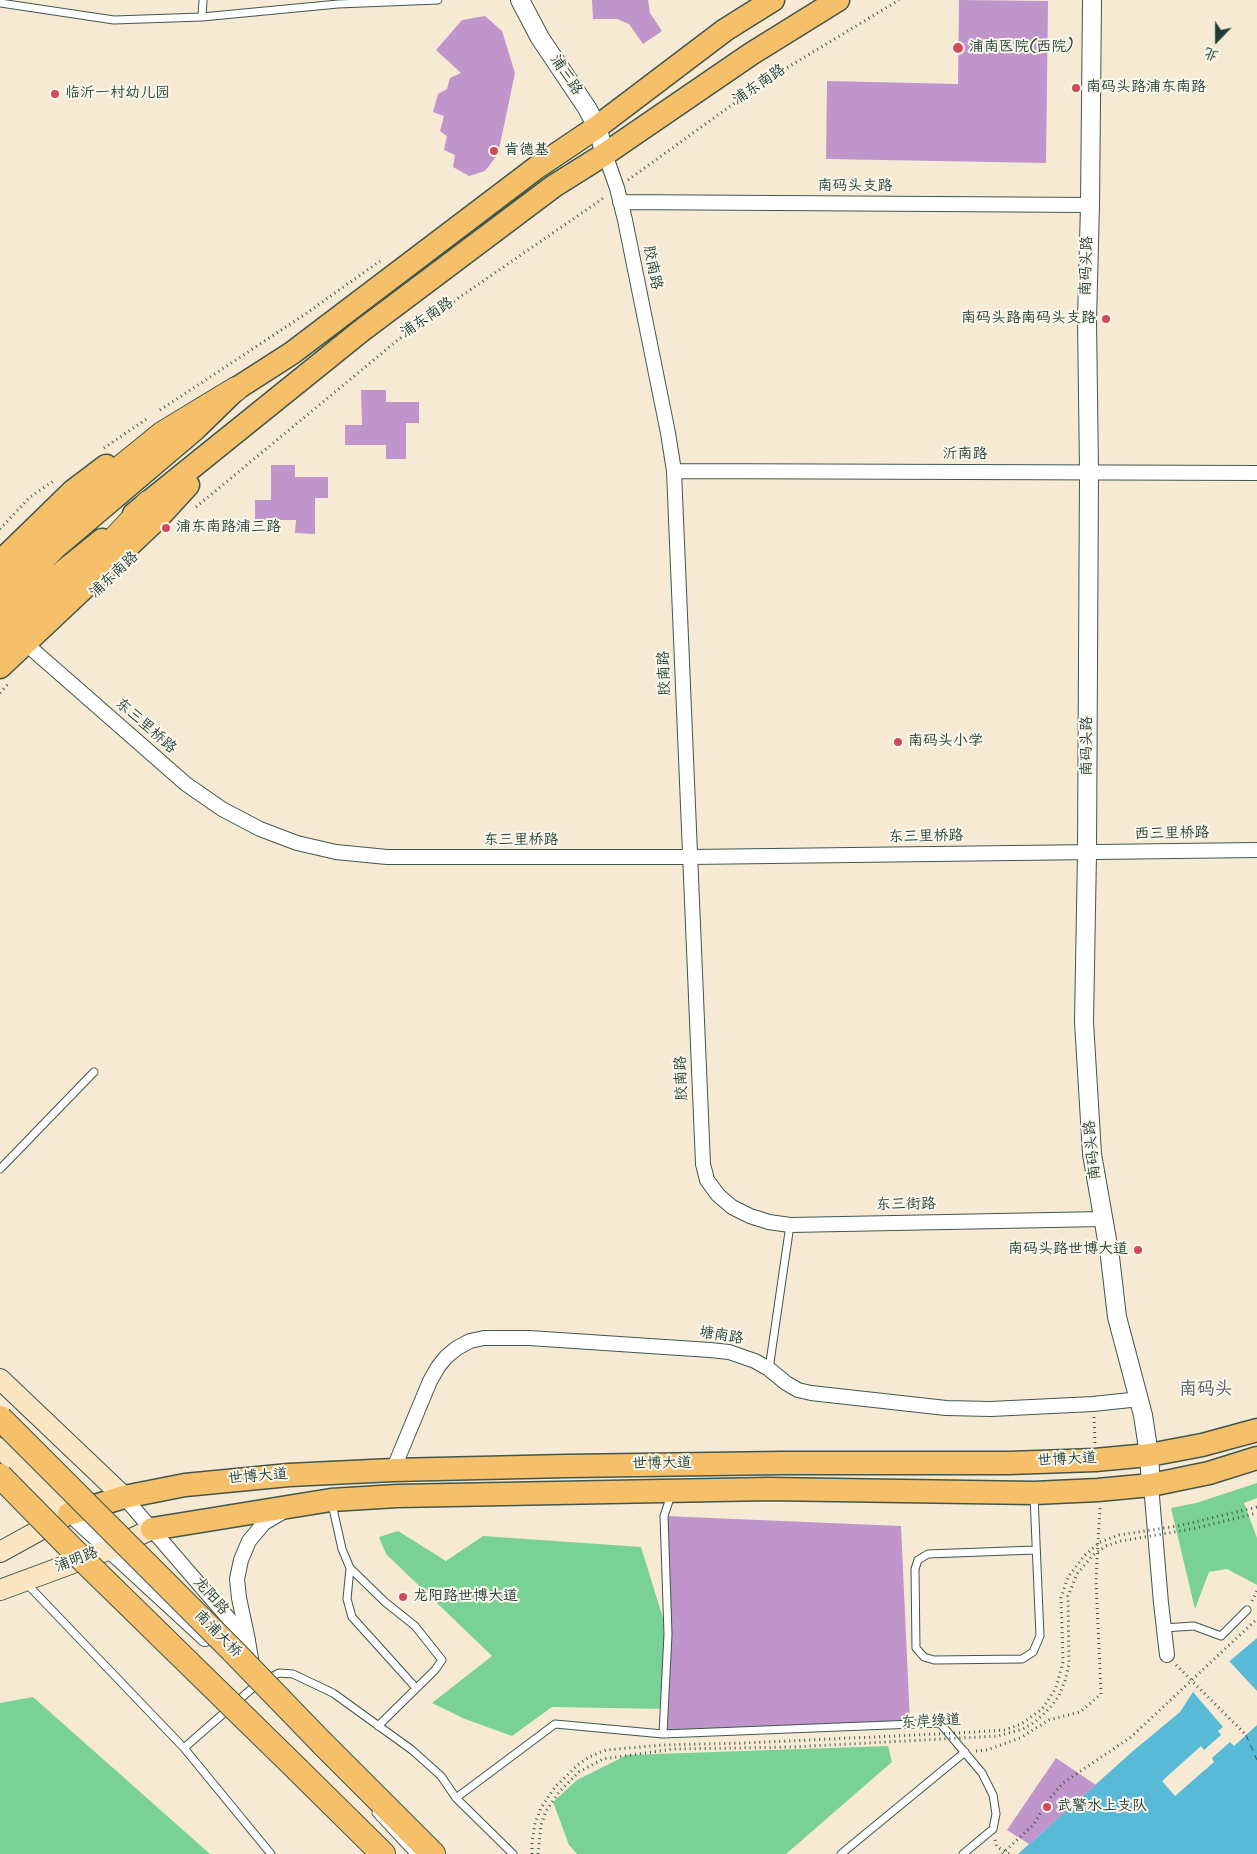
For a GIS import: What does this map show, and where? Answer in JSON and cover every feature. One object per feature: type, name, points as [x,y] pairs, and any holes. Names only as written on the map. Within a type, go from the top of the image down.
[{"type":"highway","points":[[0,579],[96,487],[162,434],[236,389]]},
{"type":"highway","points":[[0,648],[94,562],[148,503]]},
{"type":"highway","name":"南浦大桥","points":[[0,1418],[433,1854]]},
{"type":"highway","points":[[0,1476],[383,1854]]},
{"type":"main road","points":[[0,603],[57,546],[195,430],[236,389],[292,352],[536,168],[597,126],[726,30],[773,0]]},
{"type":"main road","name":"浦东南路","points":[[0,628],[34,595],[376,319],[554,186],[605,154],[751,54],[838,0]]},
{"type":"main road","points":[[0,562],[73,491],[183,409],[292,352]]},
{"type":"main road","name":"浦东南路","points":[[6,674],[25,643],[156,520],[233,434]]},
{"type":"main road","name":"龙阳路","points":[[0,1379],[124,1497]]},
{"type":"main road","name":"世博大道","points":[[69,1514],[124,1497],[185,1485],[290,1476],[393,1470],[782,1463],[1009,1463],[1095,1460],[1150,1455],[1202,1445],[1257,1430]]},
{"type":"main road","points":[[0,1448],[69,1514],[0,1552]]},
{"type":"main road","name":"世博大道","points":[[152,1529],[332,1500],[397,1496],[768,1489],[1034,1493],[1098,1490],[1151,1485],[1209,1473],[1257,1458]]},
{"type":"main road","name":"浦明路","points":[[0,1590],[108,1550],[152,1529]]},
{"type":"street","name":"浦三路","points":[[520,0],[540,38],[597,126],[605,154]]},
{"type":"street","name":"南码头路","points":[[1092,0],[1087,320],[1089,471],[1084,1022],[1092,1154],[1110,1256],[1117,1317],[1140,1398],[1150,1455],[1151,1485]]},
{"type":"street","name":"胶南路","points":[[605,154],[617,188],[668,433],[674,472],[703,1164],[708,1180],[718,1195]]},
{"type":"street","name":"南码头支路","points":[[620,202],[1090,205]]},
{"type":"street","name":"沂南路","points":[[674,472],[1089,471],[1257,473]]},
{"type":"street","name":"东三里桥路","points":[[25,643],[186,784],[222,809],[260,829],[297,843],[336,852],[387,857],[690,857],[1087,853]]},
{"type":"street","name":"西三里桥路","points":[[1087,853],[1257,850]]},
{"type":"street","name":"东三街路","points":[[718,1195],[732,1207],[750,1216],[769,1222],[790,1224],[1103,1219]]},
{"type":"street","name":"塘南路","points":[[393,1470],[430,1381],[438,1367],[457,1348],[470,1341],[484,1338],[530,1338],[710,1350],[743,1356],[769,1369],[792,1387],[811,1394],[970,1409],[1093,1404],[1140,1398]]},
{"type":"street","points":[[1151,1485],[1167,1655]]},
{"type":"street","name":"龙阳路","points":[[124,1497],[248,1641]]},
{"type":"street","points":[[256,1685],[239,1598],[237,1579],[241,1560],[249,1541],[264,1523],[284,1512],[332,1500]]},
{"type":"street","points":[[69,1514],[256,1685]]},
{"type":"lane","points":[[202,17],[203,0]]},
{"type":"lane","points":[[0,3],[114,20],[202,17],[338,4],[438,0]]},
{"type":"lane","points":[[0,1169],[94,1072]]},
{"type":"lane","points":[[769,1369],[790,1224]]},
{"type":"lane","points":[[663,1734],[668,1634],[664,1516],[672,1491]]},
{"type":"lane","points":[[1034,1493],[1040,1636],[1033,1652],[1022,1658],[934,1660],[924,1657],[916,1648],[915,1569],[918,1560],[928,1554],[1035,1550]]},
{"type":"lane","points":[[332,1500],[342,1549],[350,1568],[385,1602],[416,1626],[442,1660],[435,1670],[378,1726]]},
{"type":"lane","points":[[350,1568],[347,1599],[352,1617],[416,1688]]},
{"type":"lane","points":[[24,1581],[184,1748],[271,1854]]},
{"type":"lane","points":[[1164,1628],[1194,1626],[1222,1636],[1247,1610]]},
{"type":"lane","points":[[184,1748],[256,1685],[279,1673],[293,1674],[333,1694],[412,1750],[441,1776],[456,1798],[513,1854]]},
{"type":"lane","points":[[256,1685],[282,1713]]},
{"type":"lane","points":[[456,1798],[554,1724],[663,1734],[940,1723],[982,1773],[993,1795],[996,1814],[993,1830],[963,1854]]},
{"type":"lane","points":[[841,1854],[965,1752]]},
{"type":"lane","points":[[368,1805],[414,1854]]},
{"type":"path","name":"浦东南路","points":[[192,510],[399,339],[578,217],[765,81],[900,0]]},
{"type":"path","points":[[96,453],[295,320],[384,257]]},
{"type":"path","points":[[0,529],[30,497],[63,475]]},
{"type":"path","points":[[0,693],[6,674]]},
{"type":"path","points":[[1093,1404],[1095,1460]]},
{"type":"path","points":[[965,1752],[987,1750],[1020,1738],[1049,1720],[1080,1712],[1101,1694],[1096,1580],[1101,1516],[1098,1490]]},
{"type":"path","name":"东岸绿道","points":[[532,1854],[535,1822],[541,1808],[555,1787],[579,1764],[589,1757],[606,1750],[662,1744],[746,1743],[1005,1730],[1021,1724],[1042,1709],[1056,1688],[1062,1662],[1062,1598],[1068,1577],[1084,1556],[1100,1542],[1119,1535],[1178,1526],[1257,1507]]},
{"type":"path","points":[[538,1854],[541,1825],[546,1811],[559,1792],[579,1772],[603,1759],[674,1749],[792,1747],[998,1736],[1023,1729],[1035,1722],[1049,1709],[1062,1689],[1069,1664],[1068,1596],[1076,1574],[1093,1555],[1115,1542],[1200,1528],[1257,1513]]},
{"type":"path","points":[[1002,1854],[1033,1825],[1051,1797],[1063,1783],[1131,1737],[1257,1618]]},
{"type":"path","points":[[1167,1655],[1184,1675],[1246,1735]]},
{"type":"path","points":[[997,1847],[1010,1854]]},
{"type":"path","points":[[1008,1848],[1010,1854]]},
{"type":"green space","points":[[1257,1483],[1257,1498],[1244,1503],[1257,1538],[1257,1585],[1227,1569],[1209,1572],[1195,1609],[1171,1508],[1196,1503]]},
{"type":"green space","points":[[398,1531],[446,1561],[483,1536],[641,1547],[668,1634],[666,1709],[552,1707],[512,1736],[465,1719],[432,1703],[492,1656],[386,1554],[379,1537]]},
{"type":"green space","points":[[33,1697],[210,1854],[0,1854],[0,1703]]},
{"type":"green space","points":[[888,1746],[892,1762],[786,1854],[577,1854],[569,1845],[553,1802],[577,1780],[627,1755]]},
{"type":"water","points":[[1257,1638],[1257,1854],[1018,1854],[1133,1751],[1180,1712],[1193,1692]]},
{"type":"pier","points":[[1229,1661],[1257,1691],[1257,1725],[1234,1746],[1230,1742],[1212,1758],[1214,1762],[1175,1796],[1162,1781],[1201,1746],[1204,1750],[1221,1735],[1218,1731],[1223,1727],[1193,1692]]},
{"type":"building","points":[[592,0],[648,0],[650,13],[662,31],[643,44],[629,24],[617,19],[593,19]]},
{"type":"building","points":[[959,0],[1048,1],[1046,163],[826,159],[827,81],[958,84]]},
{"type":"building","points":[[485,16],[502,31],[515,73],[498,154],[485,171],[469,176],[453,167],[455,155],[444,150],[447,136],[440,131],[444,116],[433,112],[438,94],[447,89],[450,78],[461,73],[436,50],[462,20]]},
{"type":"building","points":[[361,390],[386,390],[386,402],[419,402],[419,423],[406,423],[406,459],[386,459],[386,445],[345,445],[345,425],[362,425]]},
{"type":"building","points":[[271,465],[295,465],[295,477],[328,477],[328,498],[315,498],[315,534],[295,533],[296,520],[255,520],[255,500],[271,500]]},
{"type":"building","points":[[664,1516],[901,1526],[910,1723],[668,1731],[666,1709]]},
{"type":"building","name":"武警水上支队","points":[[1056,1758],[1096,1785],[1029,1844],[1007,1830]]},
{"type":"ferry route","points":[[1246,1735],[1257,1760]]},
{"type":"place","name":"浦南医院(西院)","points":[[958,48]]},
{"type":"place","name":"南码头路浦东南路","points":[[1076,88]]},
{"type":"place","name":"临沂一村幼儿园","points":[[55,94]]},
{"type":"place","name":"肯德基","points":[[494,151]]},
{"type":"place","name":"南码头路南码头支路","points":[[1106,319]]},
{"type":"place","name":"浦东南路浦三路","points":[[166,528]]},
{"type":"place","name":"南码头小学","points":[[898,742]]},
{"type":"place","name":"南码头路世博大道","points":[[1138,1250]]},
{"type":"place","name":"龙阳路世博大道","points":[[403,1597]]},
{"type":"place","name":"武警水上支队","points":[[1047,1807]]},
{"type":"district","name":"南码头","points":[[1206,1391]]}]
